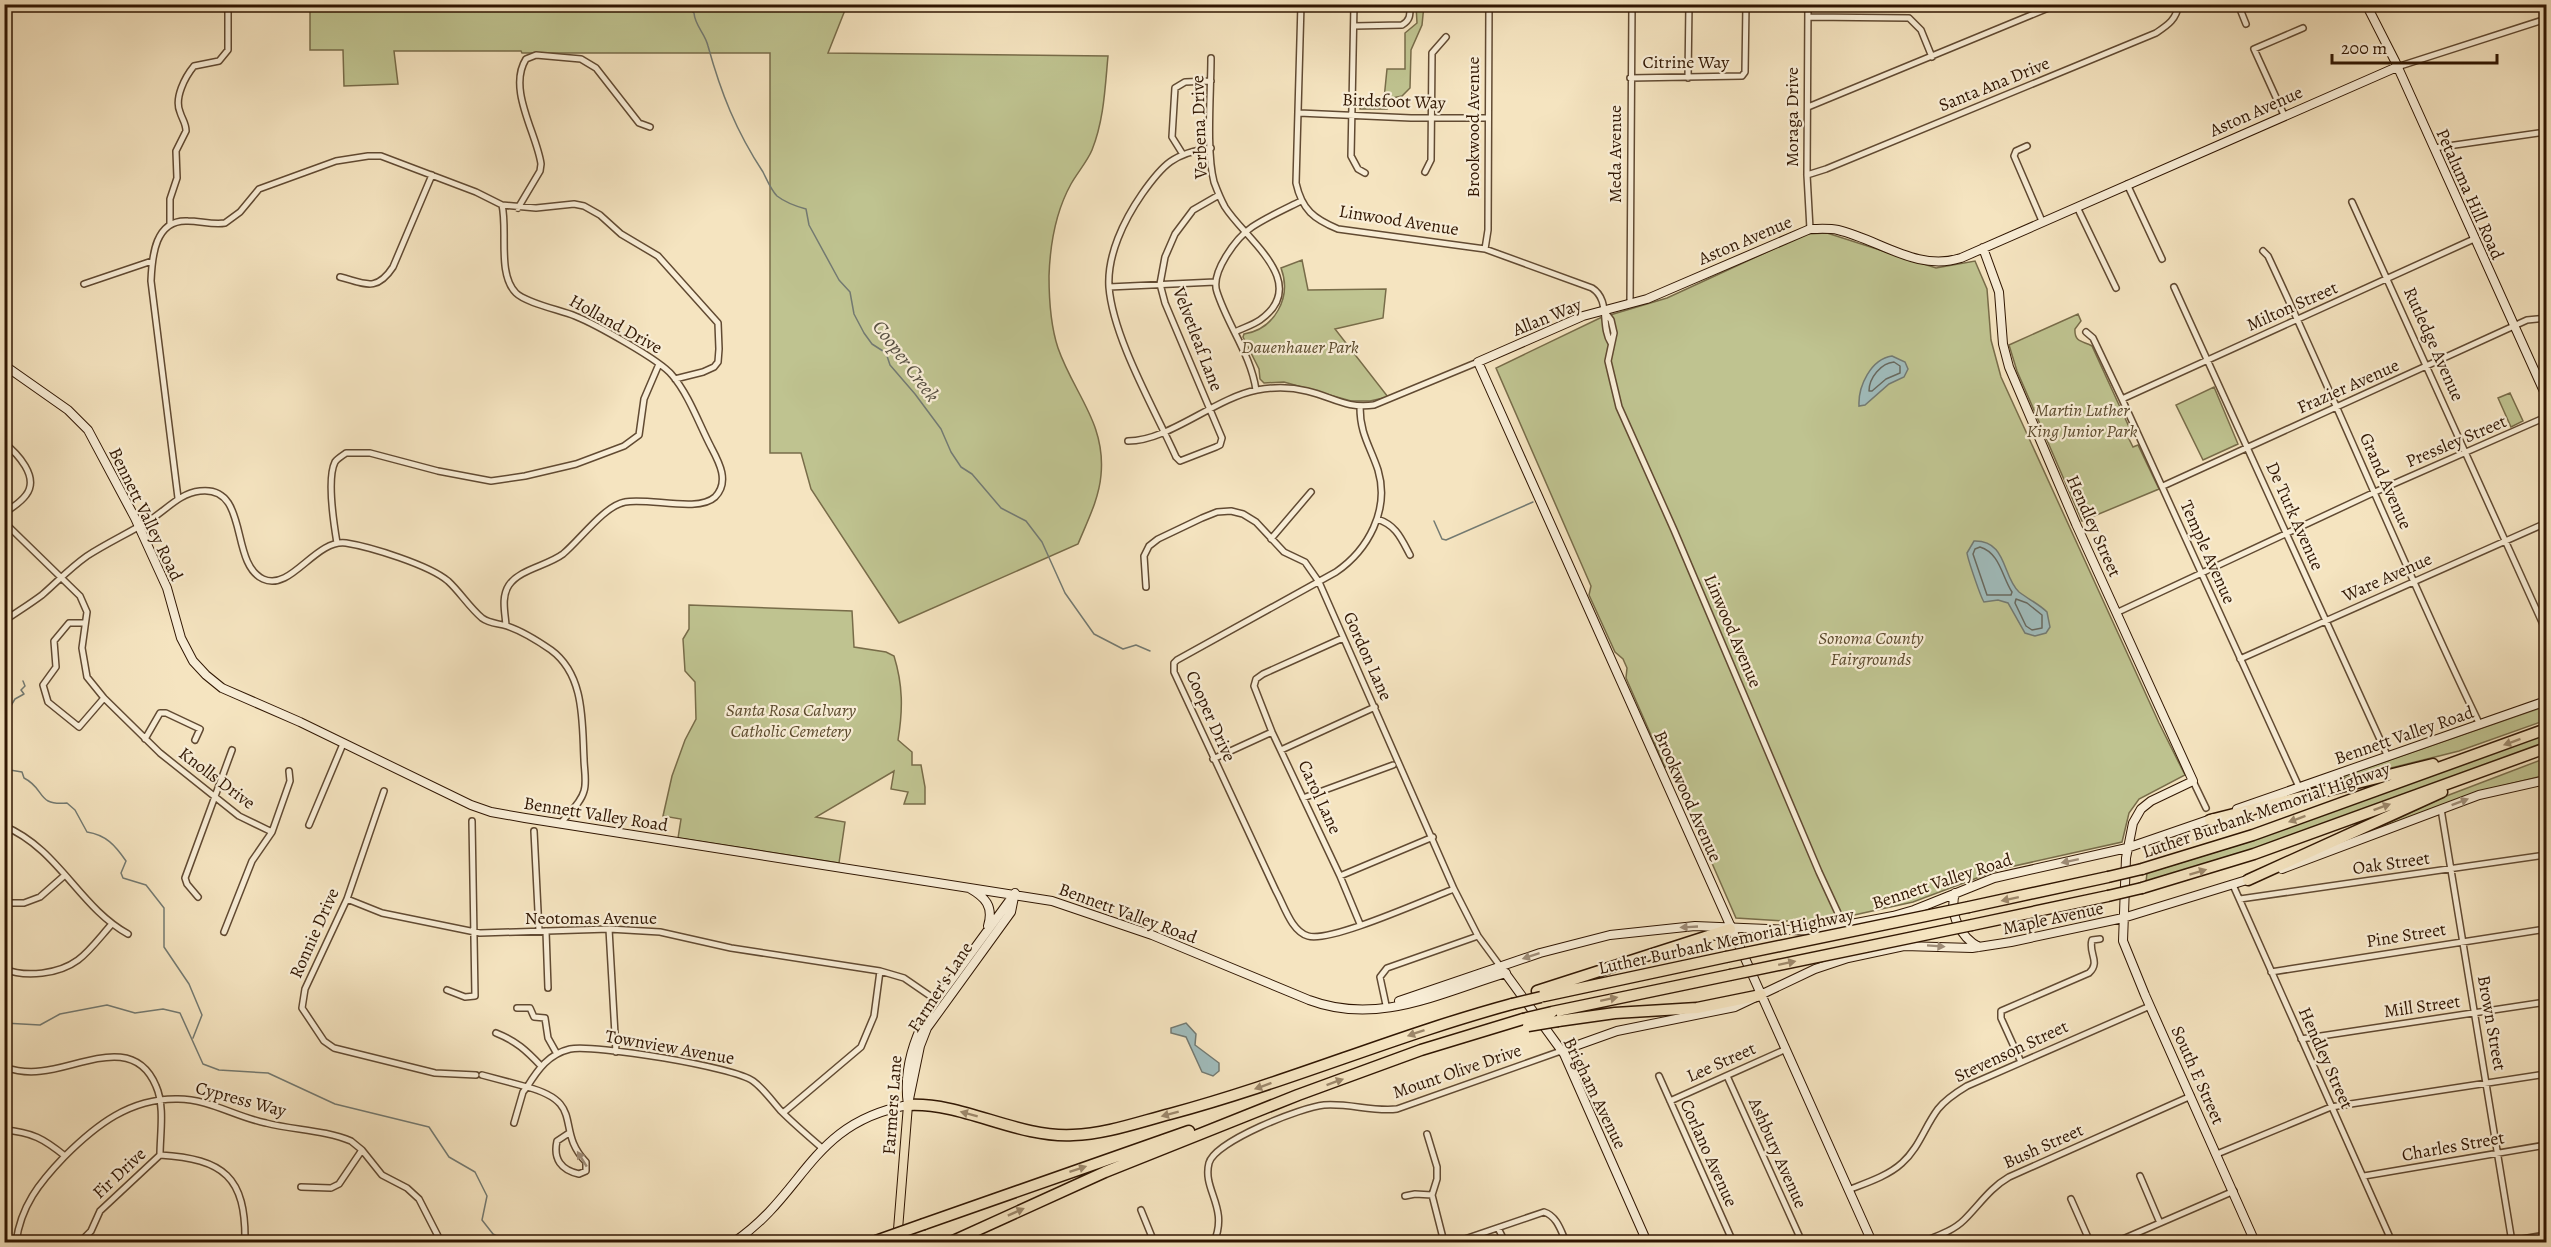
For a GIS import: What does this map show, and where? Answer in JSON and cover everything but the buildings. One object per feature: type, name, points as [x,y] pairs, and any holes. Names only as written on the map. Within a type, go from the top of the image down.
[{"type":"highway","name":"Luther Burbank Memorial Highway","points":[[908,1105],[951,1110],[1047,1134],[1088,1134],[1236,1096],[1539,994],[1969,907],[2142,869],[2253,835],[2547,729]]},
{"type":"highway","name":"Luther Burbank Memorial Highway","points":[[1298,1095],[1421,1050],[1526,1022],[1730,975],[2142,888],[2254,854],[2547,748]]},
{"type":"highway","points":[[2210,819],[2477,754]]},
{"type":"highway","points":[[2248,880],[2488,769]]},
{"type":"highway","points":[[1539,994],[1730,928]]},
{"type":"highway","points":[[1555,1016],[1697,1008],[1761,995]]},
{"type":"highway","points":[[874,1242],[1008,1193],[1298,1095]]},
{"type":"highway","points":[[951,1242],[1138,1158],[1298,1095]]},
{"type":"highway","points":[[943,1242],[963,1236]]},
{"type":"main road","name":"Farmers Lane","points":[[897,1242],[908,1105]]},
{"type":"street","points":[[170,225],[170,199],[177,178],[176,151],[186,131],[179,111],[179,97],[187,75],[194,66],[219,61],[228,50],[228,4]]},
{"type":"street","points":[[1256,390],[1246,357],[1216,291],[1216,272],[1246,232],[1301,201],[1296,183],[1301,4]]},
{"type":"street","points":[[1354,4],[1351,156],[1358,169],[1365,173]]},
{"type":"street","points":[[1354,26],[1402,25],[1410,17],[1410,4]]},
{"type":"street","name":"Brookwood Avenue","points":[[1485,249],[1488,230],[1489,4]]},
{"type":"street","name":"Meda Avenue","points":[[1630,303],[1632,4]]},
{"type":"street","points":[[1688,78],[1689,4]]},
{"type":"street","name":"Citrine Way","points":[[1630,78],[1738,77],[1745,72],[1746,4]]},
{"type":"street","name":"Moraga Drive","points":[[1808,4],[1807,175],[1810,229]]},
{"type":"street","points":[[1808,107],[2058,4]]},
{"type":"street","name":"Santa Ana Drive","points":[[1807,175],[2156,33],[2170,24],[2177,14],[2179,4]]},
{"type":"street","points":[[2238,4],[2246,24]]},
{"type":"street","name":"Petaluma Hill Road","points":[[2366,4],[2547,396]]},
{"type":"street","points":[[1808,17],[1902,16],[1909,18],[1921,30],[1932,57]]},
{"type":"street","points":[[2397,67],[2547,19]]},
{"type":"street","points":[[2284,115],[2254,49],[2303,28]]},
{"type":"street","points":[[1425,172],[1431,160],[1432,53],[1446,37]]},
{"type":"street","points":[[518,208],[540,171],[541,164],[521,96],[521,75],[526,59],[536,55],[581,59],[596,68],[639,123],[650,127]]},
{"type":"street","name":"Verbena Drive","points":[[1211,58],[1211,148],[1214,180],[1226,208],[1274,267],[1279,293],[1275,305],[1259,321],[1235,332]]},
{"type":"street","name":"Aston Avenue","points":[[1630,303],[1647,299],[1810,229],[1839,230],[1914,258],[1931,262],[1949,262],[2397,67]]},
{"type":"street","points":[[1182,153],[1172,137],[1175,88],[1185,81],[1211,81]]},
{"type":"street","name":"Birdsfoot Way","points":[[1299,113],[1488,118]]},
{"type":"street","points":[[2434,148],[2547,132]]},
{"type":"street","points":[[2027,146],[2016,151],[2014,156],[2042,221]]},
{"type":"street","points":[[1164,430],[1124,342],[1114,311],[1109,287],[1113,254],[1133,207],[1164,165],[1182,153],[1211,148]]},
{"type":"street","points":[[178,498],[151,281],[152,261],[159,235],[170,225],[185,220],[225,223],[240,212],[259,189],[350,158],[381,156],[476,192],[502,205],[518,208],[574,204],[584,206],[600,215],[621,234],[658,256],[668,265],[692,297],[718,323],[718,362],[714,367],[675,379]]},
{"type":"street","points":[[339,277],[368,285],[387,276],[393,267],[432,175]]},
{"type":"street","points":[[2127,184],[2162,259]]},
{"type":"street","name":"Velvetleaf Lane","points":[[1164,430],[1176,458],[1180,461],[1221,445],[1222,438],[1165,303],[1160,284],[1165,257],[1175,234],[1193,210],[1219,195]]},
{"type":"street","name":"Linwood Avenue","points":[[1301,201],[1319,221],[1338,229],[1485,249],[1592,288],[1600,295],[1614,333],[1609,368],[1619,407],[1674,530],[1819,872],[1845,926]]},
{"type":"street","name":"Rutledge Avenue","points":[[2352,202],[2547,631]]},
{"type":"street","name":"Holland Drive","points":[[502,205],[507,278],[517,294],[530,302],[582,319],[659,364],[675,379],[719,463],[723,478],[719,491],[707,502],[696,504],[626,501],[611,508],[560,556],[513,580],[507,588],[504,599],[506,625]]},
{"type":"street","points":[[2077,207],[2116,288]]},
{"type":"street","name":"Milton Street","points":[[2122,399],[2474,239]]},
{"type":"street","name":"Hendley Street","points":[[1983,248],[1999,292],[2003,344],[2009,367],[2116,613],[2206,808]]},
{"type":"street","name":"Grand Avenue","points":[[2262,251],[2268,256],[2298,319],[2480,725]]},
{"type":"street","points":[[84,284],[152,261]]},
{"type":"street","points":[[1109,287],[1215,282]]},
{"type":"street","name":"De Turk Avenue","points":[[2174,287],[2388,757]]},
{"type":"street","name":"Allan Way","points":[[1478,362],[1583,316],[1605,312],[1630,303]]},
{"type":"street","name":"Frazier Avenue","points":[[2163,486],[2527,320],[2547,318]]},
{"type":"street","name":"Temple Avenue","points":[[2086,332],[2094,340],[2163,486],[2299,787]]},
{"type":"street","points":[[1128,441],[1144,438],[1256,390],[1295,388],[1344,405],[1360,407],[1380,405],[1478,362]]},
{"type":"street","name":"Brookwood Avenue","points":[[1478,362],[1784,1050],[1872,1242]]},
{"type":"street","points":[[337,543],[332,473],[335,463],[346,453],[370,453],[438,471],[491,481],[576,464],[624,446],[639,435],[644,399],[659,364]]},
{"type":"street","name":"Bennett Valley Road","points":[[4,365],[68,410],[88,430],[139,526],[167,588],[181,638],[193,662],[222,688],[471,805],[491,812],[560,824],[1015,893],[1084,910],[1322,1004],[1340,1008],[1383,1010],[1420,1001],[1506,973]]},
{"type":"street","name":"Cooper Drive","points":[[1360,407],[1362,431],[1379,478],[1380,494],[1373,531],[1361,550],[1348,563],[1319,582],[1174,663],[1174,672],[1293,925],[1306,935],[1317,937],[1454,890]]},
{"type":"street","name":"Pressley Street","points":[[2116,613],[2375,492],[2467,454],[2547,417]]},
{"type":"street","points":[[4,443],[26,468],[31,481],[28,494],[4,513]]},
{"type":"street","points":[[4,621],[41,595],[87,556],[139,526],[178,498],[202,490],[221,496],[234,512],[249,565],[262,578],[270,581],[284,579],[329,544],[337,543],[380,551],[436,573],[452,585],[481,618],[488,622],[506,625],[553,652],[567,668],[577,689],[582,722],[585,790],[575,807],[560,824]]},
{"type":"street","points":[[1271,539],[1311,492]]},
{"type":"street","name":"Gordon Lane","points":[[1146,587],[1144,556],[1149,546],[1158,539],[1216,512],[1244,514],[1256,522],[1284,552],[1305,562],[1319,582],[1433,837],[1454,890],[1478,936],[1500,966]]},
{"type":"street","points":[[1377,519],[1389,523],[1396,529],[1410,555]]},
{"type":"street","name":"Knolls Drive","points":[[4,522],[80,596],[87,612],[82,648],[87,677],[104,698],[160,753],[239,816],[272,832]]},
{"type":"street","name":"Ware Avenue","points":[[2240,659],[2547,523]]},
{"type":"street","points":[[85,624],[69,624],[54,641],[56,667],[43,685],[48,702],[79,727],[104,698]]},
{"type":"street","name":"Carol Lane","points":[[1343,638],[1263,674],[1255,683],[1255,690],[1360,924]]},
{"type":"street","name":"Bennett Valley Road","points":[[1369,1009],[1567,945],[1610,935],[1695,926],[1814,931],[1907,912],[2004,875],[2127,848],[2547,701]]},
{"type":"street","points":[[1281,750],[1375,707]]},
{"type":"street","name":"Knolls Drive","points":[[145,739],[160,713],[166,712],[200,729],[195,740]]},
{"type":"street","points":[[1213,759],[1272,732]]},
{"type":"street","points":[[309,825],[343,744]]},
{"type":"street","points":[[198,897],[185,878],[232,750]]},
{"type":"street","points":[[1303,798],[1393,765]]},
{"type":"street","points":[[224,932],[252,861],[272,832],[290,781],[289,771]]},
{"type":"street","name":"South E Street","points":[[2193,780],[2157,797],[2141,809],[2133,823],[2127,848],[2123,918],[2124,945],[2255,1242]]},
{"type":"street","name":"Maple Avenue","points":[[1561,1051],[1617,1031],[1727,1009],[1824,966],[1857,956],[1909,946],[1979,947],[2123,918],[2287,868],[2493,791],[2547,780]]},
{"type":"street","name":"Ronnie Drive","points":[[384,790],[347,899],[305,989],[302,1008],[324,1041],[334,1048],[435,1073],[479,1075],[527,1087]]},
{"type":"street","name":"Brown Street","points":[[2441,809],[2512,1242]]},
{"type":"street","points":[[447,990],[465,996],[475,996],[472,821]]},
{"type":"street","points":[[4,826],[41,847],[111,925],[128,934]]},
{"type":"street","points":[[534,831],[539,931]]},
{"type":"street","points":[[1340,876],[1433,837]]},
{"type":"street","name":"Oak Street","points":[[2240,899],[2547,855]]},
{"type":"street","points":[[4,903],[24,903],[40,897],[65,875]]},
{"type":"street","points":[[962,885],[983,897],[989,906],[990,918],[986,933]]},
{"type":"street","name":"Hendley Street","points":[[2234,885],[2392,1242]]},
{"type":"street","name":"Farmers Lane","points":[[908,1105],[906,1093],[910,1056],[922,1024],[936,1000],[1015,893]]},
{"type":"street","name":"Farmer's Lane","points":[[908,1105],[920,1046],[927,1028],[1011,912],[1015,893]]},
{"type":"street","points":[[1955,893],[1953,903],[1960,931],[1979,947]]},
{"type":"street","name":"Neotomas Avenue","points":[[347,899],[382,913],[474,933],[609,929],[660,932],[731,948],[880,971],[904,978],[936,1000]]},
{"type":"street","points":[[4,969],[27,975],[60,969],[78,960],[111,925]]},
{"type":"street","points":[[609,929],[616,1052]]},
{"type":"street","name":"Pine Street","points":[[2271,972],[2547,929]]},
{"type":"street","points":[[546,931],[548,988]]},
{"type":"street","points":[[1386,1005],[1380,977],[1387,968],[1478,936]]},
{"type":"street","points":[[2021,1062],[2001,1018],[2001,1011],[2089,973],[2094,968],[2095,961],[2090,946],[2092,940],[2100,939]]},
{"type":"street","name":"Brigham Avenue","points":[[1500,966],[1561,1051],[1647,1242]]},
{"type":"street","points":[[783,1113],[861,1047],[874,1016],[880,971]]},
{"type":"street","name":"Mill Street","points":[[2301,1039],[2547,1002]]},
{"type":"street","name":"Stevenson Street","points":[[1848,1190],[1890,1172],[1901,1164],[1918,1143],[1937,1111],[1955,1094],[2021,1062],[2150,1006]]},
{"type":"street","points":[[517,1008],[530,1008],[533,1016],[546,1019],[548,1036],[557,1054]]},
{"type":"street","points":[[496,1033],[516,1041],[541,1066]]},
{"type":"street","name":"Townview Avenue","points":[[514,1123],[523,1092],[541,1066],[557,1054],[582,1048],[725,1069],[743,1075],[754,1082],[783,1113],[822,1148]]},
{"type":"street","name":"Lee Street","points":[[1670,1101],[1784,1050]]},
{"type":"street","name":"Mount Olive Drive","points":[[1214,1242],[1220,1215],[1208,1174],[1209,1161],[1216,1151],[1250,1131],[1319,1106],[1397,1109],[1561,1051]]},
{"type":"street","points":[[4,1067],[29,1072],[43,1071],[104,1056],[116,1056],[141,1065],[156,1086],[160,1100],[160,1155]]},
{"type":"street","points":[[2217,1154],[2331,1107],[2547,1074]]},
{"type":"street","name":"Corlano Avenue","points":[[1659,1076],[1733,1242]]},
{"type":"street","name":"Ashbury Avenue","points":[[1727,1076],[1802,1242]]},
{"type":"street","points":[[527,1087],[554,1098],[564,1107],[570,1125],[571,1142],[587,1164],[586,1171],[579,1174],[562,1168],[558,1160],[557,1141],[569,1133]]},
{"type":"street","name":"Bush Street","points":[[1922,1242],[1953,1228],[1964,1220],[1987,1192],[2009,1176],[2191,1096]]},
{"type":"street","name":"Cypress Way","points":[[16,1242],[22,1216],[32,1194],[41,1181],[88,1132],[105,1120],[132,1107],[160,1100],[177,1099],[203,1102],[260,1122],[345,1139],[362,1150],[382,1175],[407,1188],[419,1198],[441,1242]]},
{"type":"street","points":[[734,1242],[773,1209],[822,1148],[840,1132],[859,1120],[879,1112],[908,1105]]},
{"type":"street","points":[[4,1130],[20,1131],[41,1137],[65,1156]]},
{"type":"street","points":[[1426,1134],[1435,1157],[1437,1174],[1432,1195],[1444,1242]]},
{"type":"street","name":"Charles Street","points":[[2364,1176],[2547,1145]]},
{"type":"street","points":[[301,1187],[331,1188],[339,1184],[362,1150]]},
{"type":"street","name":"Fir Drive","points":[[80,1242],[91,1232],[100,1211],[160,1155],[191,1157],[227,1174],[242,1200],[245,1215],[245,1242]]},
{"type":"street","points":[[2140,1176],[2160,1223]]},
{"type":"street","points":[[2116,1242],[2234,1191]]},
{"type":"street","points":[[1405,1197],[1415,1194],[1432,1195]]},
{"type":"street","points":[[2071,1199],[2090,1242]]},
{"type":"street","points":[[1141,1210],[1154,1242]]},
{"type":"street","points":[[1456,1242],[1538,1214],[1548,1213],[1556,1221],[1566,1242]]},
{"type":"street","points":[[1498,1228],[1504,1242]]},
{"type":"street","points":[[2504,1242],[2547,1235]]},
{"type":"green space","points":[[307,5],[847,5],[828,53],[1108,56],[1103,104],[1096,139],[1061,206],[1052,241],[1049,276],[1052,322],[1058,348],[1094,424],[1101,457],[1098,493],[1078,544],[899,623],[811,489],[801,453],[770,453],[770,53],[394,51],[398,84],[344,86],[343,50],[310,50],[310,11]]},
{"type":"green space","points":[[1416,5],[1424,5],[1422,25],[1411,50],[1410,88],[1402,96],[1387,99],[1387,109],[1360,109],[1360,102],[1381,103],[1384,99],[1387,69],[1405,69],[1405,33],[1417,23]]},
{"type":"green space","name":"Sonoma County Fairgrounds","points":[[1827,233],[1936,268],[1975,261],[1987,289],[1991,340],[2001,377],[2185,775],[2139,799],[2129,813],[2122,842],[2001,869],[1913,902],[1818,923],[1736,918],[1673,774],[1668,766],[1665,767],[1626,678],[1627,668],[1623,659],[1615,652],[1589,595],[1591,586],[1496,368],[1600,318],[1667,298],[1806,234]]},
{"type":"green space","name":"Dauenhauer Park","points":[[1302,260],[1308,290],[1386,289],[1383,318],[1335,329],[1388,397],[1370,401],[1351,401],[1284,382],[1264,383],[1260,379],[1259,369],[1243,337],[1244,334],[1255,331],[1272,319],[1278,310],[1284,290],[1281,268]]},
{"type":"green space","name":"Martin Luther King Junior Park","points":[[2078,314],[2081,321],[2075,329],[2076,337],[2092,346],[2130,429],[2125,431],[2133,447],[2138,445],[2159,489],[2082,521],[2017,371],[2009,345]]},
{"type":"green space","points":[[2214,387],[2238,444],[2203,460],[2176,405]]},
{"type":"green space","points":[[2510,393],[2523,421],[2511,427],[2498,398]]},
{"type":"green space","name":"Santa Rosa Calvary Catholic Cemetery","points":[[689,605],[852,611],[854,647],[886,652],[894,656],[901,698],[898,740],[912,752],[912,765],[921,765],[925,804],[904,804],[908,792],[891,789],[894,771],[816,817],[845,822],[839,863],[678,838],[681,819],[663,816],[672,776],[685,740],[696,719],[695,682],[685,671],[683,639],[689,629]]},
{"type":"green space","points":[[2546,706],[2546,720],[2459,751],[2326,782]]},
{"type":"green space","points":[[2546,734],[2546,744],[2270,844],[2146,882],[2147,873],[2248,842]]},
{"type":"green space","points":[[2546,758],[2546,775],[2481,791],[2335,848],[2441,798]]},
{"type":"water","points":[[1892,356],[1905,362],[1908,369],[1904,377],[1889,384],[1865,405],[1859,406],[1863,382],[1867,375],[1878,362]]},
{"type":"water","points":[[1974,541],[1985,542],[1993,546],[2019,592],[2047,612],[2050,627],[2046,633],[2035,636],[2025,633],[2008,603],[1998,600],[1984,602],[1967,553]]},
{"type":"water","points":[[1186,1023],[1196,1034],[1195,1045],[1219,1063],[1219,1071],[1213,1076],[1202,1072],[1186,1037],[1171,1033],[1171,1028]]},
{"type":"waterway","name":"Cooper Creek","points":[[683,4],[694,13],[696,22],[707,41],[724,96],[745,142],[777,196],[806,209],[809,225],[839,280],[850,292],[854,314],[864,333],[872,344],[886,353],[890,365],[941,429],[951,452],[961,467],[972,474],[1001,508],[1026,521],[1042,542],[1065,593],[1094,634],[1123,649],[1136,645],[1150,651]]},
{"type":"waterway","points":[[1434,521],[1442,539],[1446,540],[1533,502]]},
{"type":"waterway","points":[[4,717],[15,699],[24,694],[21,690],[25,686],[23,681]]},
{"type":"waterway","points":[[4,769],[22,772],[24,778],[31,782],[50,802],[67,803],[75,810],[87,832],[105,838],[122,855],[126,861],[121,873],[123,878],[146,885],[164,908],[164,947],[189,984],[202,1015],[193,1038]]},
{"type":"waterway","points":[[4,1023],[40,1025],[60,1014],[107,1005],[135,1013],[163,1009],[180,1013],[203,1064],[219,1070],[268,1073],[335,1104],[429,1127],[449,1157],[475,1172],[487,1196],[482,1220],[493,1234],[508,1242]]}]
